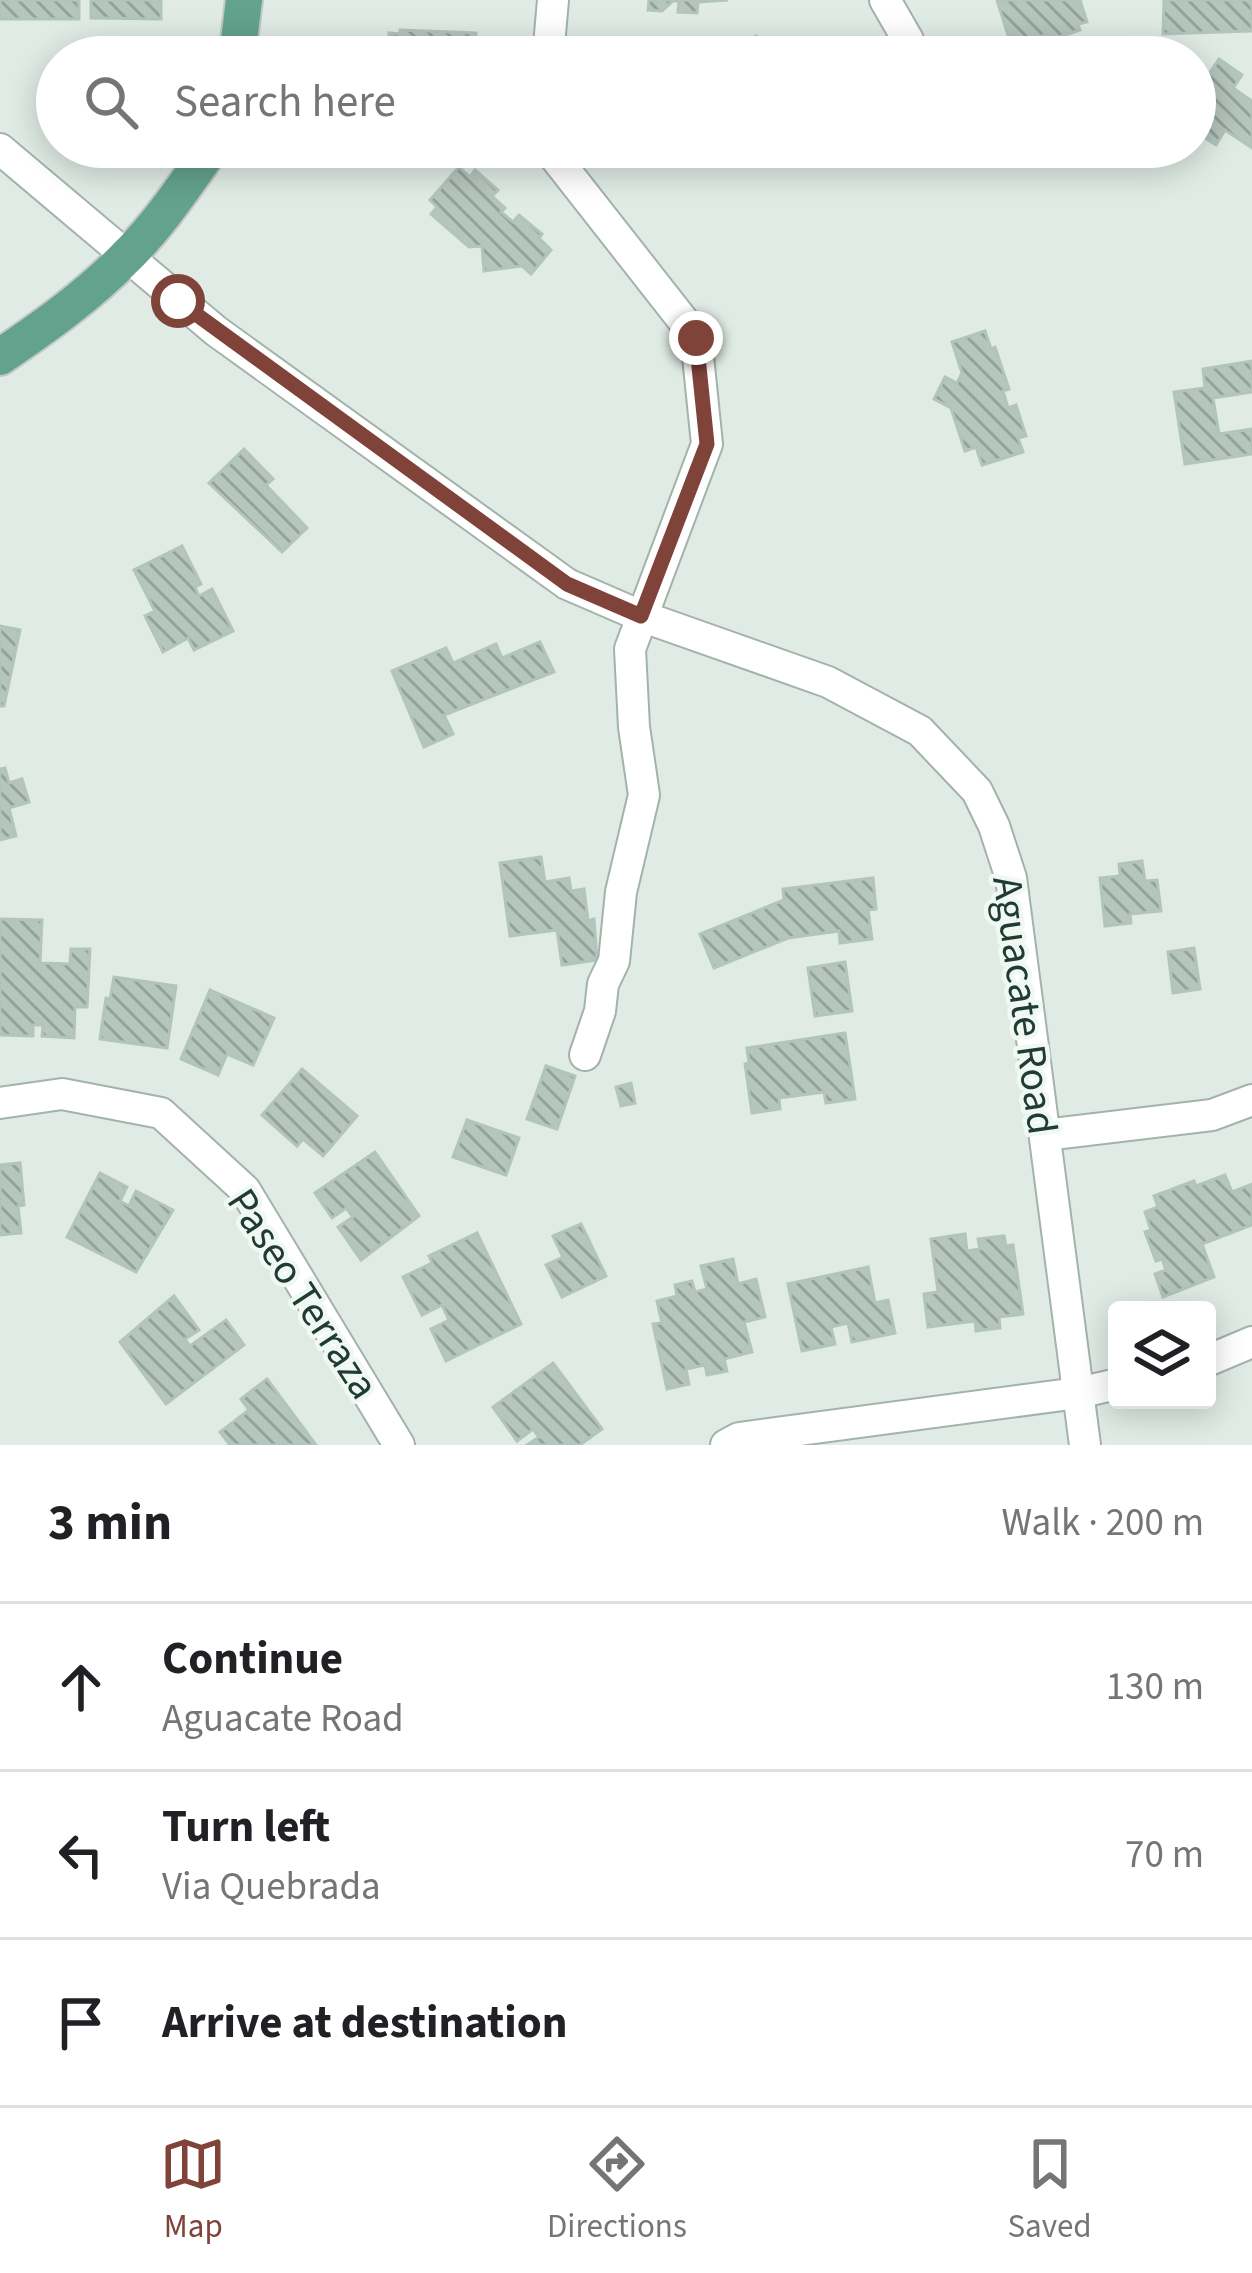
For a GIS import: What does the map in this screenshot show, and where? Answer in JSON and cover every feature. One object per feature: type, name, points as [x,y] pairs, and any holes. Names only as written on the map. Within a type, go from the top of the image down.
[{"type":"main road","points":[[240,36],[244,0]]},
{"type":"main road","points":[[0,357],[59,316],[125,259],[197,168]]},
{"type":"street","points":[[550,36],[553,0]]},
{"type":"street","points":[[885,0],[906,36]]},
{"type":"street","name":"Aguacate Road","points":[[0,149],[216,331],[567,584],[641,616],[828,682],[920,731],[977,791],[1011,878],[1085,1445]]},
{"type":"street","points":[[563,168],[696,338],[707,444],[630,649],[644,795],[621,892],[614,961],[603,984],[585,1055]]},
{"type":"street","name":"Paseo Terraza","points":[[0,1103],[62,1094],[161,1113],[245,1190],[400,1445]]},
{"type":"street","points":[[1045,1135],[1212,1115],[1252,1100]]},
{"type":"street","points":[[1216,1357],[1252,1342]]},
{"type":"street","points":[[725,1445],[739,1438],[1108,1386]]},
{"type":"building","points":[[0,0],[79,0],[79,19],[0,19]]},
{"type":"building","points":[[91,0],[161,0],[161,19],[91,18]]},
{"type":"building","points":[[649,0],[728,0],[698,2],[697,13],[678,12],[679,1],[662,11],[648,10]]},
{"type":"building","points":[[997,0],[1080,0],[1087,22],[1078,24],[1080,30],[1062,36],[1008,36]]},
{"type":"building","points":[[1164,0],[1252,0],[1252,31],[1163,34]]},
{"type":"building","points":[[400,30],[476,33],[389,36]]},
{"type":"building","points":[[1219,59],[1242,75],[1233,88],[1252,101],[1252,148],[1225,130],[1216,145]]},
{"type":"building","points":[[458,168],[470,177],[475,170],[498,190],[492,196],[505,208],[501,212],[513,222],[519,215],[542,234],[539,238],[551,250],[531,274],[522,266],[484,271],[482,246],[469,247],[431,214],[437,207],[430,200]]},
{"type":"building","points":[[985,331],[1009,389],[1003,391],[1008,408],[1016,405],[1026,436],[1018,438],[1023,452],[982,465],[976,447],[965,451],[951,408],[934,399],[945,377],[957,383],[962,373],[952,342]]},
{"type":"building","points":[[1252,361],[1252,392],[1213,398],[1219,434],[1252,429],[1252,454],[1185,464],[1174,392],[1205,388],[1203,369]]},
{"type":"building","points":[[244,449],[273,479],[266,485],[307,528],[282,552],[209,483]]},
{"type":"building","points":[[182,546],[201,584],[195,587],[199,596],[212,589],[233,631],[194,650],[188,638],[163,652],[145,616],[155,611],[134,570]]},
{"type":"building","points":[[0,626],[20,630],[4,706],[0,706]]},
{"type":"building","points":[[540,642],[554,672],[444,715],[453,734],[424,747],[392,671],[446,648],[453,663],[496,644],[502,658]]},
{"type":"building","points":[[5,768],[9,783],[22,779],[29,802],[9,808],[16,836],[0,840],[0,769]]},
{"type":"building","points":[[541,857],[545,882],[569,878],[571,891],[584,889],[588,921],[594,919],[597,960],[562,965],[557,930],[510,936],[500,863]]},
{"type":"building","points":[[1142,861],[1145,881],[1157,880],[1161,911],[1130,914],[1131,923],[1105,926],[1100,878],[1120,876],[1119,864]]},
{"type":"building","points":[[873,878],[876,909],[868,910],[872,939],[840,943],[839,931],[788,938],[714,968],[700,934],[784,900],[783,889]]},
{"type":"building","points":[[0,919],[42,920],[40,963],[70,964],[71,949],[90,949],[87,1007],[75,1007],[74,1038],[42,1036],[43,1025],[33,1025],[33,1036],[0,1035]]},
{"type":"building","points":[[1194,948],[1200,989],[1173,993],[1168,952]]},
{"type":"building","points":[[845,962],[852,1011],[815,1016],[808,968]]},
{"type":"building","points":[[114,977],[176,986],[167,1048],[100,1039]]},
{"type":"building","points":[[210,990],[274,1018],[253,1065],[227,1054],[218,1075],[181,1059]]},
{"type":"building","points":[[845,1033],[855,1099],[826,1103],[824,1092],[779,1098],[780,1109],[752,1113],[747,1048]]},
{"type":"building","points":[[546,1066],[575,1076],[557,1129],[527,1119]]},
{"type":"building","points":[[302,1069],[357,1116],[323,1156],[303,1139],[297,1146],[262,1115]]},
{"type":"building","points":[[631,1083],[635,1103],[621,1106],[616,1087]]},
{"type":"building","points":[[467,1120],[519,1138],[506,1175],[453,1157]]},
{"type":"building","points":[[375,1152],[419,1216],[361,1260],[338,1227],[353,1217],[346,1208],[332,1218],[315,1193]]},
{"type":"building","points":[[20,1163],[21,1233],[0,1235],[0,1165]]},
{"type":"building","points":[[100,1173],[127,1187],[120,1201],[129,1206],[136,1191],[173,1210],[136,1272],[67,1237]]},
{"type":"building","points":[[1225,1175],[1232,1192],[1252,1184],[1252,1225],[1202,1244],[1214,1277],[1163,1297],[1155,1274],[1166,1270],[1162,1259],[1156,1261],[1145,1232],[1151,1230],[1145,1212],[1158,1207],[1154,1196]]},
{"type":"building","points":[[581,1224],[606,1276],[562,1297],[546,1265],[563,1257],[553,1236]]},
{"type":"building","points":[[477,1233],[521,1324],[446,1361],[431,1329],[449,1320],[442,1305],[422,1315],[403,1277],[432,1263],[429,1256]]},
{"type":"building","points":[[965,1234],[967,1251],[980,1249],[978,1239],[1004,1236],[1006,1246],[1013,1245],[1023,1314],[999,1317],[1000,1328],[976,1331],[975,1321],[928,1327],[924,1294],[938,1292],[931,1239]]},
{"type":"building","points":[[733,1259],[738,1284],[756,1279],[765,1317],[744,1322],[752,1352],[724,1359],[727,1371],[707,1375],[705,1365],[686,1369],[689,1384],[667,1389],[653,1324],[662,1323],[657,1301],[677,1296],[675,1285],[692,1281],[695,1292],[707,1289],[701,1266]]},
{"type":"building","points":[[868,1267],[875,1303],[888,1300],[895,1333],[852,1342],[848,1323],[831,1327],[835,1344],[802,1351],[788,1284]]},
{"type":"building","points":[[174,1296],[199,1330],[185,1339],[190,1346],[226,1320],[244,1345],[166,1404],[120,1342]]},
{"type":"building","points":[[553,1363],[602,1429],[580,1445],[527,1445],[539,1437],[533,1429],[517,1441],[493,1407]]},
{"type":"building","points":[[267,1379],[316,1445],[230,1445],[220,1432],[249,1410],[241,1399]]},
{"type":"route","points":[[178,301],[567,584],[641,616],[707,444],[696,338]]}]
